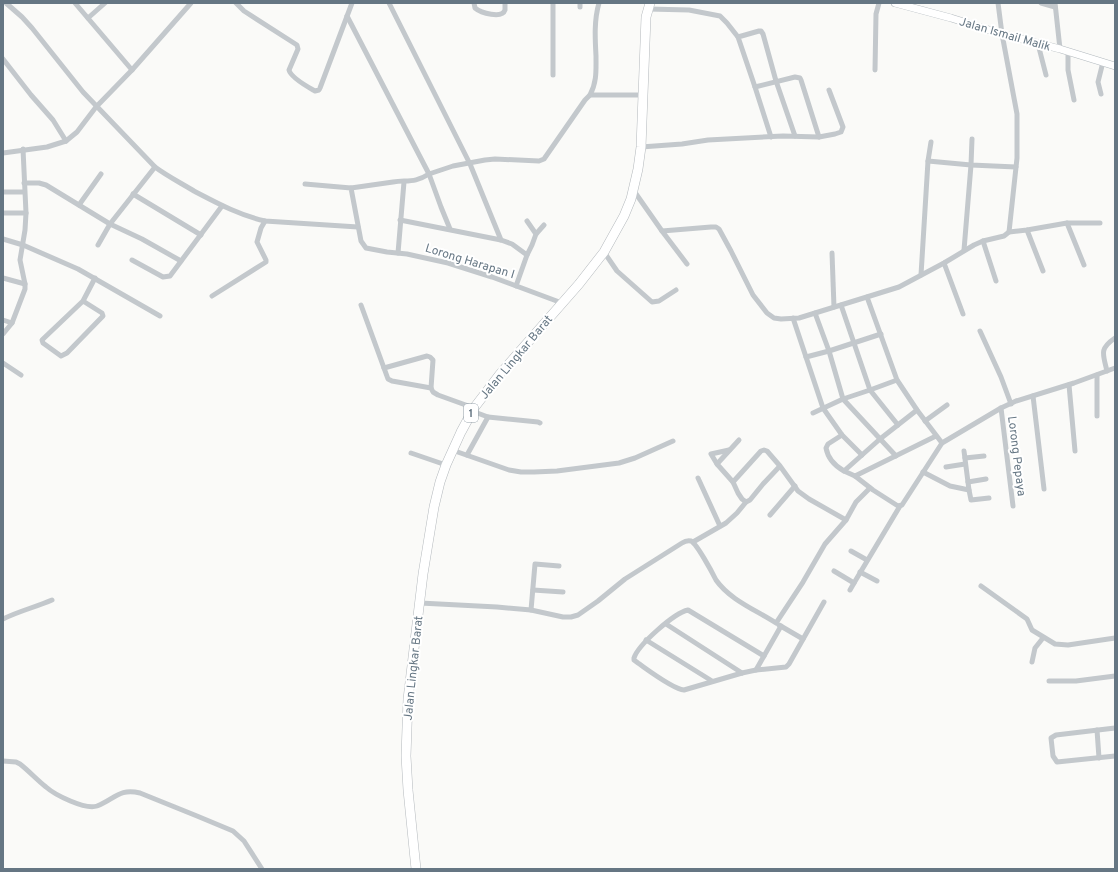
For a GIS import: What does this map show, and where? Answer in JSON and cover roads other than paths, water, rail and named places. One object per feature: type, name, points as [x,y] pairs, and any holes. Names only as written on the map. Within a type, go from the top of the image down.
[{"type":"highway","name":"Jalan Lingkar Barat","points":[[416,869],[407,784],[406,756],[408,699],[423,574],[434,507],[440,482],[452,450],[473,410],[500,374],[579,284],[604,252],[624,216],[634,191],[641,148],[646,17],[649,6]]},
{"type":"main road","name":"Jalan Ismail Malik","points":[[895,3],[1060,49],[1115,66]]},
{"type":"street","points":[[6,3],[32,28],[70,77],[96,107],[154,167],[222,206],[242,215],[265,221],[358,228],[351,188]]},
{"type":"street","points":[[75,3],[132,70]]},
{"type":"street","points":[[88,18],[105,3]]},
{"type":"street","points":[[3,152],[47,147],[66,142],[77,132],[96,107],[132,70],[191,3]]},
{"type":"street","points":[[236,3],[244,11],[297,45],[298,49],[289,72],[295,78],[315,90],[319,90],[320,88],[352,3]]},
{"type":"street","points":[[389,3],[470,164],[502,240]]},
{"type":"street","points":[[474,3],[475,8],[479,11],[500,14],[504,12],[505,3]]},
{"type":"street","points":[[553,3],[553,76]]},
{"type":"street","points":[[305,184],[351,188],[419,180],[429,174],[453,166],[485,160],[495,159],[539,162],[542,160],[594,88],[596,78],[596,16],[599,3]]},
{"type":"street","points":[[875,70],[876,14],[879,3]]},
{"type":"street","points":[[998,3],[1002,34],[1018,114],[1016,167],[1009,232]]},
{"type":"street","points":[[1041,3],[1055,5],[1060,49]]},
{"type":"street","points":[[649,6],[689,10],[720,16],[727,23],[738,37],[770,137]]},
{"type":"street","points":[[347,16],[429,174],[440,207],[450,229]]},
{"type":"street","points":[[738,37],[758,31],[762,32],[776,81],[795,136]]},
{"type":"street","points":[[1038,44],[1046,75]]},
{"type":"street","points":[[1068,52],[1068,70],[1074,100]]},
{"type":"street","points":[[3,59],[53,120],[66,142]]},
{"type":"street","points":[[1102,94],[1098,82],[1103,62]]},
{"type":"street","points":[[755,87],[794,77],[800,78],[819,137]]},
{"type":"street","points":[[641,148],[708,140],[783,136],[819,137],[835,134],[843,130],[829,90]]},
{"type":"street","points":[[590,95],[643,95]]},
{"type":"street","points":[[964,250],[972,139]]},
{"type":"street","points":[[921,275],[928,161],[931,142]]},
{"type":"street","points":[[3,334],[12,322],[25,289],[20,260],[26,230],[23,149]]},
{"type":"street","points":[[928,161],[1016,167]]},
{"type":"street","points":[[98,245],[110,224],[154,167]]},
{"type":"street","points":[[79,205],[101,174]]},
{"type":"street","points":[[24,183],[34,182],[42,184],[110,224],[142,239],[181,261]]},
{"type":"street","points":[[398,253],[404,182]]},
{"type":"street","points":[[634,191],[687,264]]},
{"type":"street","points":[[3,192],[24,192]]},
{"type":"street","points":[[133,194],[201,235]]},
{"type":"street","points":[[132,260],[163,277],[167,278],[172,275],[222,206]]},
{"type":"street","points":[[3,213],[26,213]]},
{"type":"street","points":[[400,220],[502,240],[512,244],[527,255]]},
{"type":"street","points":[[212,296],[266,262],[256,242],[265,221]]},
{"type":"street","points":[[527,221],[536,234]]},
{"type":"street","points":[[662,231],[711,227],[716,227],[719,229],[753,295],[762,307],[774,318],[781,319],[799,318],[899,287],[964,250],[983,241],[1004,236],[1009,232],[1067,223],[1100,223]]},
{"type":"street","points":[[1067,223],[1084,265]]},
{"type":"street","points":[[516,286],[536,234],[544,226]]},
{"type":"street","name":"Lorong Harapan I","points":[[358,228],[361,241],[366,248],[370,250],[398,253],[440,261],[562,303]]},
{"type":"street","points":[[1027,230],[1043,271]]},
{"type":"street","points":[[3,239],[23,245],[78,269],[160,316]]},
{"type":"street","points":[[983,241],[996,281]]},
{"type":"street","points":[[604,252],[618,271],[652,302],[658,301],[676,290]]},
{"type":"street","points":[[832,253],[834,307]]},
{"type":"street","points":[[944,262],[963,314]]},
{"type":"street","points":[[3,278],[25,284]]},
{"type":"street","points":[[83,301],[102,313],[103,316],[67,353],[61,356],[43,343],[42,340],[83,301],[95,278]]},
{"type":"street","points":[[867,297],[897,380],[942,443]]},
{"type":"street","points":[[361,305],[388,379],[431,388]]},
{"type":"street","points":[[841,305],[870,390],[898,425]]},
{"type":"street","points":[[815,313],[829,351],[843,399],[896,456]]},
{"type":"street","points":[[793,318],[823,408],[842,435],[862,455]]},
{"type":"street","points":[[3,320],[12,322]]},
{"type":"street","points":[[980,331],[1001,377],[1011,404]]},
{"type":"street","points":[[806,357],[881,334]]},
{"type":"street","points":[[1107,371],[1103,349],[1115,338]]},
{"type":"street","points":[[384,368],[427,356],[430,357],[433,360],[431,388],[433,392],[488,417],[540,423]]},
{"type":"street","points":[[3,363],[21,375]]},
{"type":"street","points":[[850,590],[900,506],[942,443],[1001,408],[1016,401],[1069,385],[1115,368]]},
{"type":"street","points":[[1096,375],[1098,416]]},
{"type":"street","points":[[813,413],[843,399],[897,380]]},
{"type":"street","points":[[1069,385],[1075,451]]},
{"type":"street","points":[[1033,396],[1044,489]]},
{"type":"street","points":[[925,421],[946,405]]},
{"type":"street","name":"Lorong Pepaya","points":[[1001,408],[1013,506]]},
{"type":"street","points":[[844,471],[880,439],[917,410]]},
{"type":"street","points":[[467,455],[488,417]]},
{"type":"street","points":[[842,435],[828,444],[826,448],[835,465],[855,476],[870,488],[900,506]]},
{"type":"street","points":[[855,476],[936,436]]},
{"type":"street","points":[[717,464],[739,440]]},
{"type":"street","points":[[452,450],[514,472],[522,472],[557,470],[619,463],[635,458],[673,441]]},
{"type":"street","points":[[729,450],[711,454],[717,464],[733,482],[742,499],[746,502]]},
{"type":"street","points":[[733,482],[762,451],[767,451],[798,491],[846,520]]},
{"type":"street","points":[[964,451],[971,500],[989,498]]},
{"type":"street","points":[[411,453],[446,465]]},
{"type":"street","points":[[946,467],[984,456]]},
{"type":"street","points":[[693,542],[726,523],[746,502],[750,500],[780,466]]},
{"type":"street","points":[[924,472],[950,486],[969,490]]},
{"type":"street","points":[[698,478],[720,526]]},
{"type":"street","points":[[968,482],[986,479]]},
{"type":"street","points":[[770,515],[795,486]]},
{"type":"street","points":[[756,670],[778,625],[825,544],[846,520],[856,502],[870,488]]},
{"type":"street","points":[[420,603],[531,610],[563,617],[574,616],[686,540],[693,542],[716,580],[728,593],[803,639]]},
{"type":"street","points":[[851,551],[867,560]]},
{"type":"street","points":[[531,610],[535,564],[559,566]]},
{"type":"street","points":[[834,571],[854,583]]},
{"type":"street","points":[[860,572],[877,581]]},
{"type":"street","points":[[981,586],[1027,619],[1032,630],[1037,634],[1055,644],[1068,645],[1115,638]]},
{"type":"street","points":[[533,590],[562,592]]},
{"type":"street","points":[[3,619],[52,600]]},
{"type":"street","points":[[764,656],[690,610],[685,610],[646,640],[634,656],[634,660],[680,690],[742,673],[786,667],[824,602]]},
{"type":"street","points":[[666,624],[742,673]]},
{"type":"street","points":[[1032,662],[1035,648],[1043,638]]},
{"type":"street","points":[[646,640],[712,681]]},
{"type":"street","points":[[1049,681],[1076,681],[1115,676]]},
{"type":"street","points":[[1115,728],[1056,735],[1051,738],[1053,756],[1057,762],[1115,756]]},
{"type":"street","points":[[1097,730],[1099,758]]},
{"type":"street","points":[[3,761],[16,762],[20,764],[45,786],[81,805],[95,806],[120,793],[133,791],[197,816],[232,831],[240,837],[262,869]]}]
